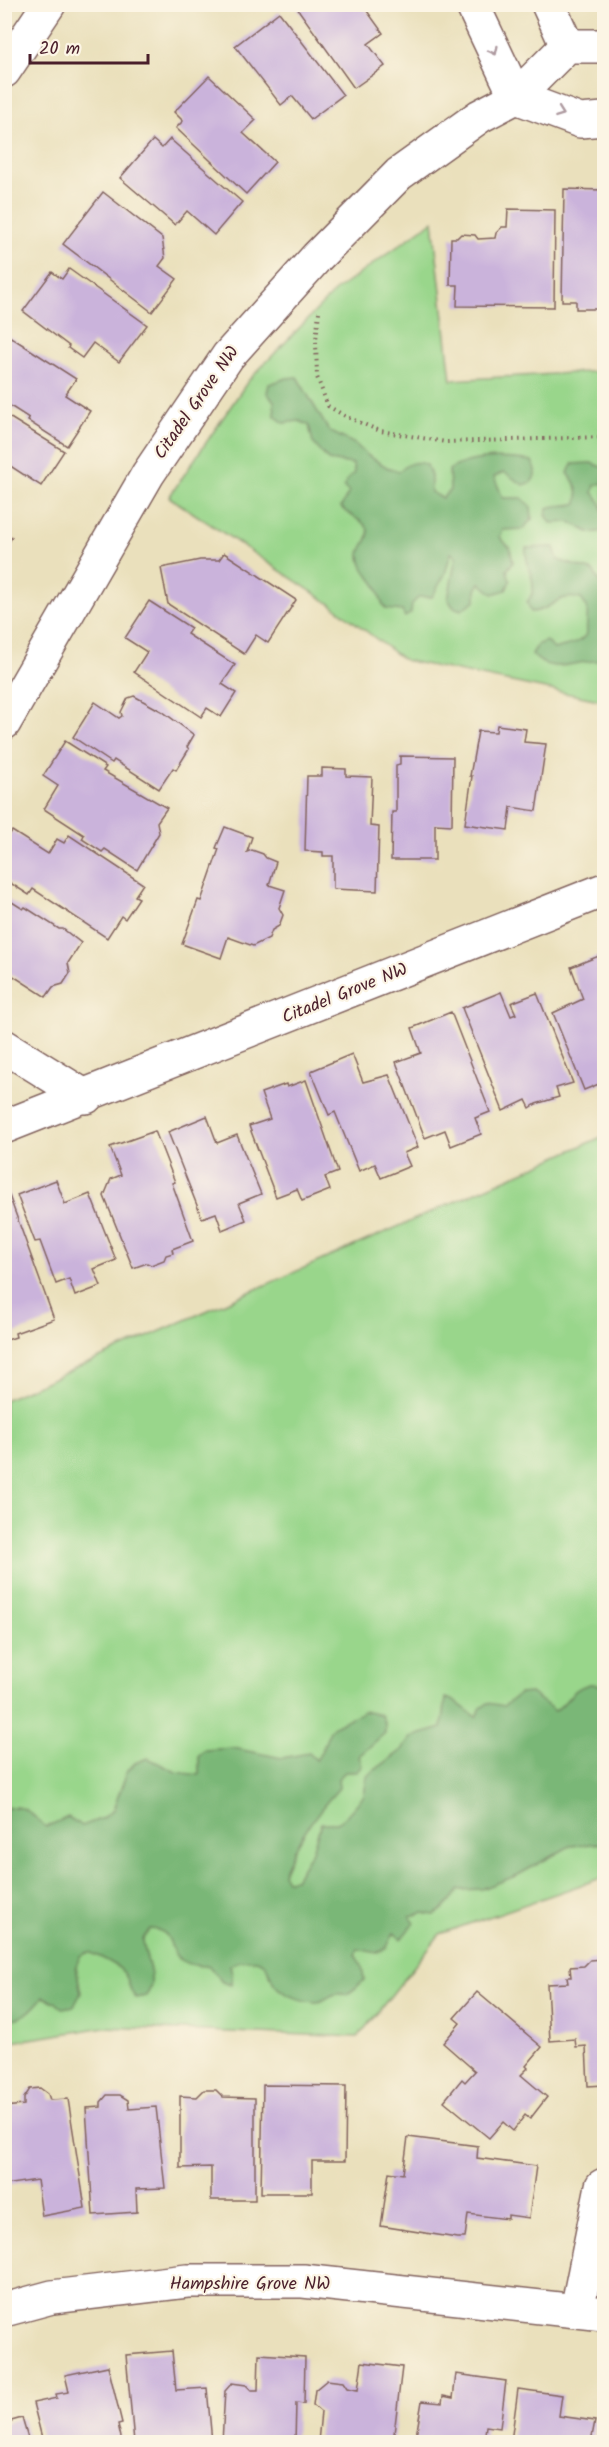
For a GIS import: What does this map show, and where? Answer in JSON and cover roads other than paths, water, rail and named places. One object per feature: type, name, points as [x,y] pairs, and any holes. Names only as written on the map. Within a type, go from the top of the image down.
[{"type":"street","points":[[11,61],[49,4]]},
{"type":"street","points":[[11,61],[70,4]]},
{"type":"street","points":[[472,4],[516,97],[580,121],[604,119]]},
{"type":"street","points":[[548,4],[567,46],[604,46]]},
{"type":"street","name":"Citadel Grove NW","points":[[4,723],[154,464],[228,356],[317,257],[399,174],[480,116],[516,97],[567,46]]},
{"type":"street","name":"Citadel Grove NW","points":[[4,1127],[86,1097],[604,890]]},
{"type":"street","points":[[4,1046],[86,1097]]},
{"type":"street","points":[[591,2312],[602,2186],[604,2185]]},
{"type":"street","name":"Hampshire Grove NW","points":[[4,2310],[52,2297],[187,2281],[303,2280],[591,2312]]}]
